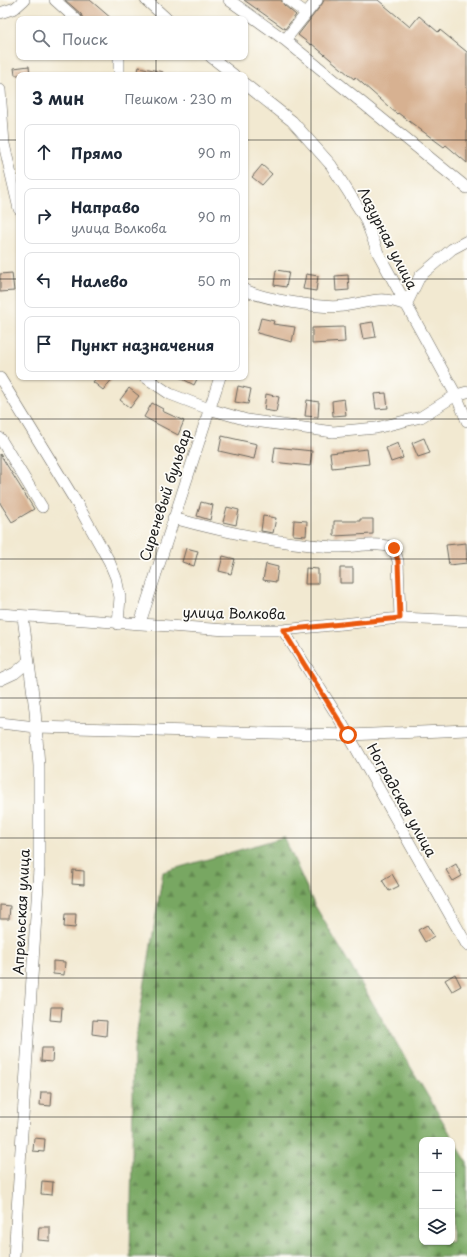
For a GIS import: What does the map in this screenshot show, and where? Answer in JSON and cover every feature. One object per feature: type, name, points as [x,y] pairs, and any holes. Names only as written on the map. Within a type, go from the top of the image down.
[{"type":"street","points":[[0,13],[15,8],[24,0]]},
{"type":"street","points":[[55,0],[73,16]]},
{"type":"street","points":[[146,0],[164,16]]},
{"type":"street","points":[[229,0],[285,40],[467,188]]},
{"type":"street","points":[[288,0],[306,13]]},
{"type":"street","points":[[285,40],[317,0]]},
{"type":"street","points":[[119,60],[119,72]]},
{"type":"street","points":[[215,60],[230,72]]},
{"type":"street","name":"Лазурная улица","points":[[248,86],[292,121],[331,165],[364,218],[378,253],[406,305]]},
{"type":"street","points":[[0,90],[4,144],[16,196]]},
{"type":"street","points":[[467,241],[452,249],[420,276],[406,305],[456,395],[467,421]]},
{"type":"street","name":"Лазурная улица","points":[[248,294],[314,304],[342,306],[375,299],[392,300],[406,305]]},
{"type":"street","points":[[0,378],[79,507],[109,561],[116,578],[120,597],[118,624]]},
{"type":"street","points":[[149,380],[170,394],[209,409],[247,420],[333,432],[376,428],[421,417],[456,395],[467,392]]},
{"type":"street","name":"Сиреневый бульвар","points":[[140,623],[219,380]]},
{"type":"street","points":[[0,438],[42,508]]},
{"type":"street","points":[[173,518],[218,531],[253,538],[336,547],[385,544],[394,548],[398,561],[400,618]]},
{"type":"street","name":"улица Волкова","points":[[0,614],[118,624],[140,623],[226,630],[283,630],[400,618],[465,622]]},
{"type":"street","name":"Апрельская улица","points":[[14,1257],[39,869],[39,766],[23,617]]},
{"type":"street","name":"Ноградская улица","points":[[283,630],[348,735],[467,945]]},
{"type":"street","points":[[0,680],[15,673],[28,662]]},
{"type":"street","points":[[0,723],[36,727],[348,735],[467,730]]},
{"type":"green space","points":[[284,837],[314,904],[452,1137],[419,1137],[419,1245],[455,1245],[455,1142],[467,1162],[467,1257],[130,1257],[134,1049],[163,872]]},
{"type":"building","points":[[65,0],[90,0],[109,16],[82,16]]},
{"type":"building","points":[[244,0],[281,0],[284,5],[296,15],[285,29]]},
{"type":"building","points":[[324,0],[378,0],[410,27],[419,16],[438,32],[440,30],[467,52],[467,163],[446,145],[444,147],[398,113],[397,114],[355,77],[354,79],[312,44],[311,45],[298,35]]},
{"type":"building","points":[[29,66],[30,72],[16,72],[15,75],[14,68]]},
{"type":"building","points":[[139,67],[163,72],[138,72]]},
{"type":"building","points":[[262,165],[272,174],[262,185],[252,177]]},
{"type":"building","points":[[276,270],[289,272],[286,287],[274,285]]},
{"type":"building","points":[[12,273],[14,291],[0,292],[0,274]]},
{"type":"building","points":[[306,274],[318,276],[316,291],[303,289]]},
{"type":"building","points":[[348,275],[349,290],[336,291],[335,276]]},
{"type":"building","points":[[261,318],[274,321],[273,324],[295,327],[292,342],[257,333]]},
{"type":"building","points":[[373,322],[376,337],[363,339],[360,324]]},
{"type":"building","points":[[344,327],[345,342],[312,344],[312,328]]},
{"type":"building","points":[[95,380],[111,380],[103,390],[93,382]]},
{"type":"building","points":[[185,380],[196,380],[194,385]]},
{"type":"building","points":[[238,386],[251,389],[248,404],[235,402]]},
{"type":"building","points":[[129,388],[139,396],[130,408],[120,400]]},
{"type":"building","points":[[386,393],[388,408],[376,409],[374,394]]},
{"type":"building","points":[[266,394],[279,397],[276,412],[264,410]]},
{"type":"building","points":[[344,399],[346,415],[333,416],[332,401]]},
{"type":"building","points":[[307,400],[319,402],[318,417],[305,416]]},
{"type":"building","points":[[152,403],[163,409],[162,411],[184,421],[178,435],[144,417]]},
{"type":"building","points":[[222,436],[257,444],[254,459],[219,451]]},
{"type":"building","points":[[424,438],[430,453],[418,457],[412,443]]},
{"type":"building","points":[[398,443],[403,458],[391,462],[386,448]]},
{"type":"building","points":[[275,447],[312,451],[310,466],[273,462]]},
{"type":"building","points":[[367,449],[369,464],[332,468],[330,453]]},
{"type":"building","points":[[0,454],[34,509],[12,522],[0,503]]},
{"type":"building","points":[[201,502],[213,505],[210,520],[197,516]]},
{"type":"building","points":[[227,507],[239,510],[236,525],[223,522]]},
{"type":"building","points":[[263,516],[276,518],[273,533],[261,531]]},
{"type":"building","points":[[360,519],[373,519],[373,534],[334,536],[334,521],[360,521]]},
{"type":"building","points":[[294,520],[307,521],[306,536],[293,535]]},
{"type":"building","points":[[466,543],[467,563],[449,565],[446,545]]},
{"type":"building","points":[[186,548],[198,551],[194,566],[182,562]]},
{"type":"building","points":[[223,556],[235,559],[231,574],[219,571]]},
{"type":"building","points":[[266,564],[278,567],[276,582],[263,580]]},
{"type":"building","points":[[306,568],[318,569],[318,584],[305,584]]},
{"type":"building","points":[[340,568],[353,568],[353,583],[340,583]]},
{"type":"building","points":[[456,864],[462,876],[453,881],[446,870]]},
{"type":"building","points":[[73,870],[84,871],[84,885],[72,884]]},
{"type":"building","points":[[392,874],[399,886],[389,891],[382,880]]},
{"type":"building","points":[[0,905],[10,906],[9,919],[0,919]]},
{"type":"building","points":[[65,914],[76,914],[75,928],[64,927]]},
{"type":"building","points":[[427,925],[434,936],[425,942],[418,930]]},
{"type":"building","points":[[53,961],[65,962],[64,975],[53,974]]},
{"type":"building","points":[[455,974],[461,986],[452,991],[445,980]]},
{"type":"building","points":[[51,1007],[62,1007],[61,1021],[50,1020]]},
{"type":"building","points":[[93,1020],[107,1021],[106,1036],[92,1034]]},
{"type":"building","points":[[42,1048],[53,1048],[52,1062],[41,1061]]},
{"type":"building","points":[[41,1092],[52,1092],[51,1106],[40,1105]]},
{"type":"building","points":[[34,1138],[45,1139],[44,1152],[33,1151]]},
{"type":"building","points":[[42,1181],[53,1182],[52,1195],[41,1194]]},
{"type":"building","points":[[39,1227],[50,1227],[50,1241],[38,1240]]},
{"type":"route","points":[[348,735],[283,630],[400,618],[398,561],[394,548]]}]
